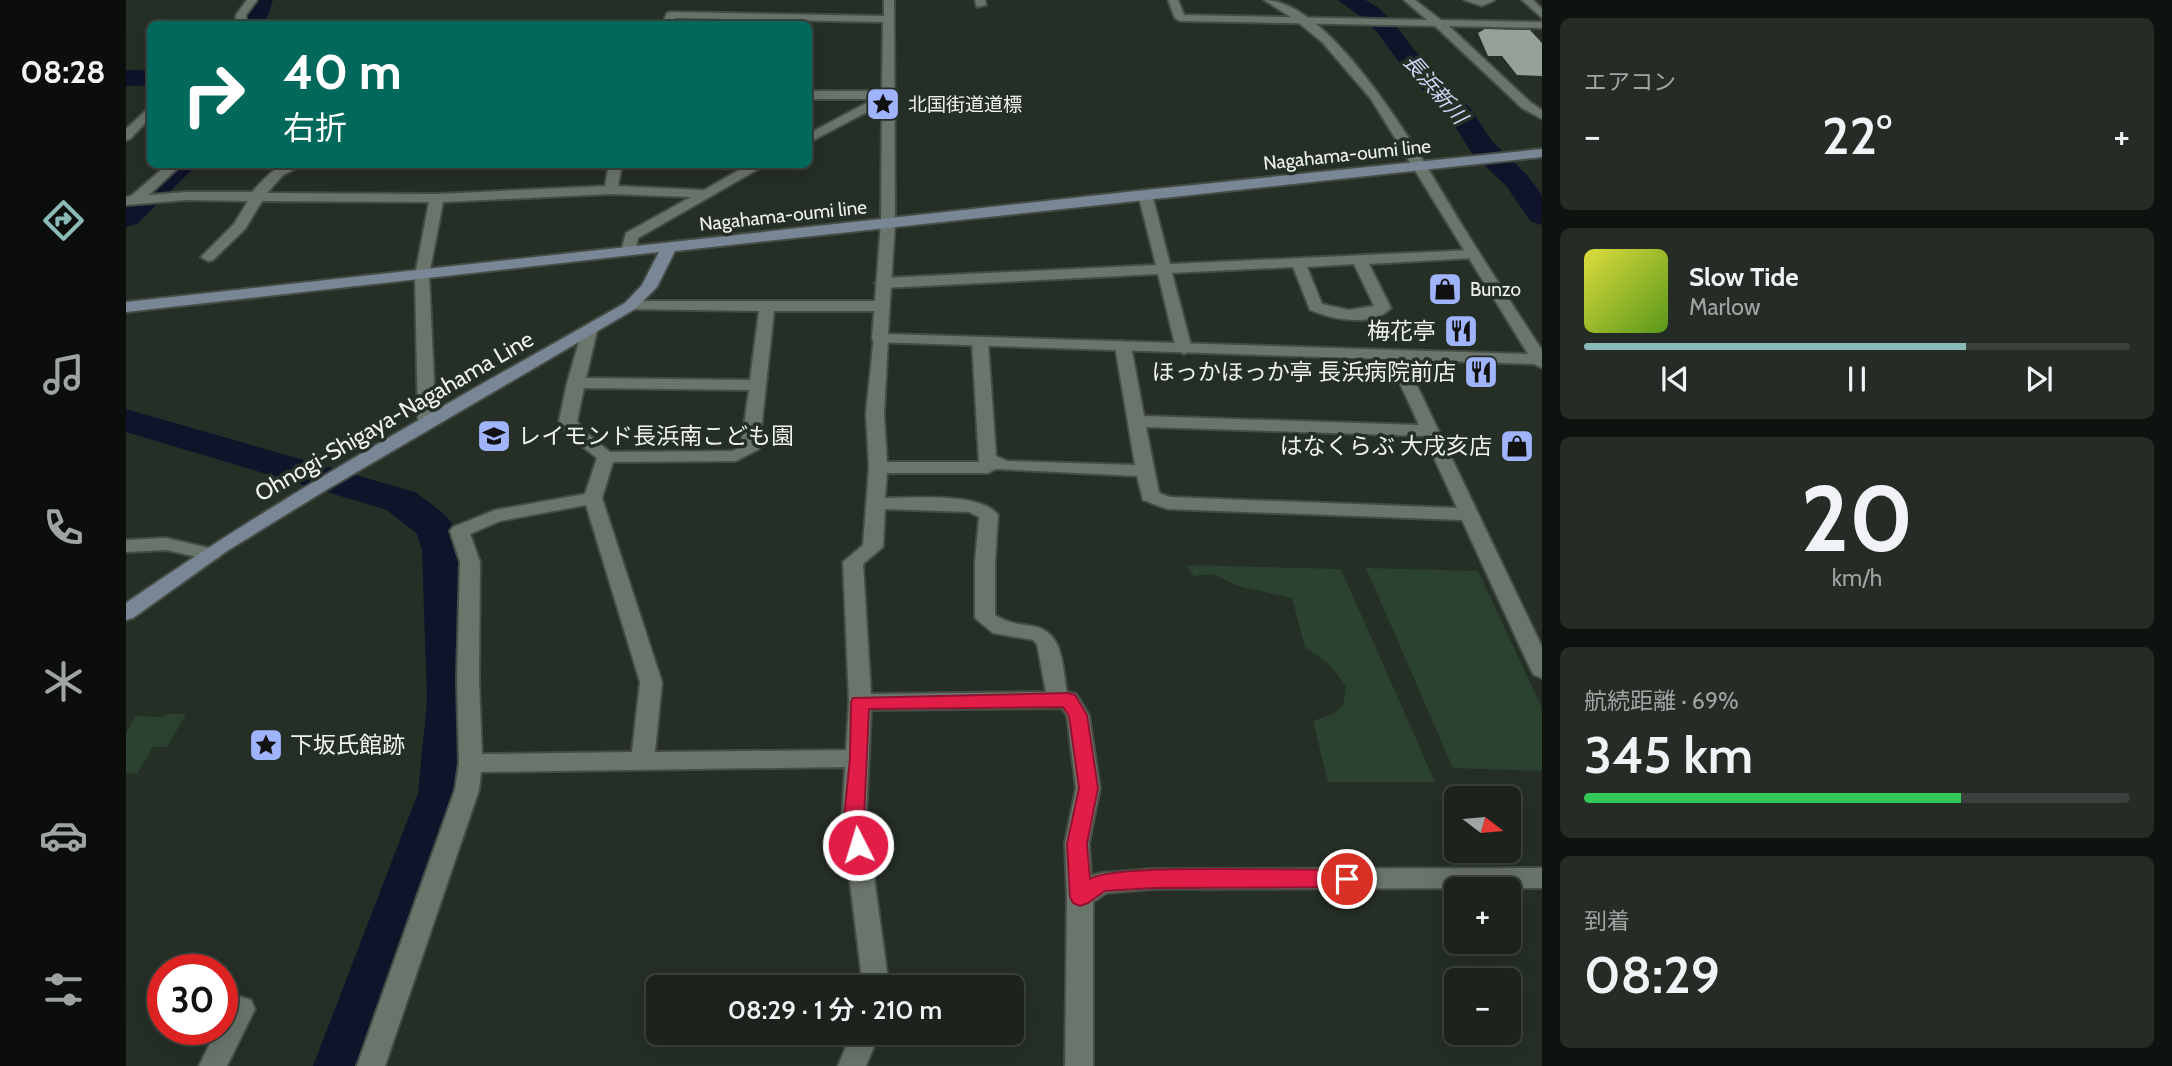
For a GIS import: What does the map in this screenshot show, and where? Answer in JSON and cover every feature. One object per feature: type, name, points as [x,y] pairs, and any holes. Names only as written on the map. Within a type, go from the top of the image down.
[{"type":"main road","name":"Nagahama-oumi line","points":[[126,307],[422,275],[630,244],[669,247],[1542,153]]},
{"type":"main road","name":"Ohnogi-Shigaya-Nagahama Line","points":[[126,613],[211,554],[319,486],[631,306],[649,287],[669,247]]},
{"type":"street","points":[[241,20],[239,7],[244,0]]},
{"type":"street","points":[[241,20],[252,0]]},
{"type":"street","points":[[874,975],[854,818],[860,702],[853,562],[873,547],[877,503],[875,414],[888,223],[890,0]]},
{"type":"street","points":[[1173,0],[1180,18],[1542,25]]},
{"type":"street","points":[[1269,0],[1305,20],[1337,50],[1360,78],[1419,166],[1541,361]]},
{"type":"street","points":[[1409,0],[1527,105],[1542,115]]},
{"type":"street","points":[[1469,0],[1485,3],[1490,0]]},
{"type":"street","points":[[1527,0],[1542,15]]},
{"type":"street","points":[[668,21],[671,15],[889,19]]},
{"type":"street","points":[[812,95],[888,95]]},
{"type":"street","points":[[812,137],[888,95]]},
{"type":"street","points":[[126,136],[147,114]]},
{"type":"street","points":[[812,125],[835,125]]},
{"type":"street","points":[[139,199],[172,168]]},
{"type":"street","points":[[208,257],[240,226],[257,196],[278,172],[288,168]]},
{"type":"street","points":[[611,190],[614,168]]},
{"type":"street","points":[[630,244],[706,194],[754,168]]},
{"type":"street","points":[[139,199],[257,196],[438,198],[611,190],[706,194]]},
{"type":"street","points":[[1144,194],[1184,349]]},
{"type":"street","points":[[427,423],[422,275],[438,198]]},
{"type":"street","points":[[883,283],[1474,254]]},
{"type":"street","points":[[1297,262],[1315,307],[1329,313],[1372,314],[1382,308],[1359,259]]},
{"type":"street","points":[[631,306],[882,306]]},
{"type":"street","points":[[589,331],[568,421],[578,434],[606,457],[736,456],[750,449],[767,308]]},
{"type":"street","points":[[880,339],[1541,361]]},
{"type":"street","points":[[878,467],[988,468],[980,342]]},
{"type":"street","points":[[1123,346],[1150,496],[1167,503],[1469,514]]},
{"type":"street","points":[[1395,355],[1542,670]]},
{"type":"street","points":[[575,383],[757,385]]},
{"type":"street","points":[[1136,422],[1432,431]]},
{"type":"street","points":[[606,457],[593,498],[651,682],[643,760]]},
{"type":"street","points":[[987,459],[1004,466],[1146,471]]},
{"type":"street","points":[[371,1066],[467,790],[471,763],[468,680],[470,562],[460,531],[495,516],[593,498]]},
{"type":"street","points":[[877,503],[973,506],[989,515],[985,562],[985,618],[1000,628],[1039,634],[1047,641],[1058,699]]},
{"type":"street","points":[[126,546],[166,544],[211,554]]},
{"type":"street","points":[[860,702],[1058,699],[1068,700],[1078,715],[1088,788],[1077,844],[1080,897],[1079,1066]]},
{"type":"street","points":[[471,763],[859,758]]},
{"type":"street","points":[[1080,897],[1101,883],[1153,880],[1542,878]]},
{"type":"street","points":[[213,1066],[240,1009]]},
{"type":"street","points":[[852,1066],[861,1045]]},
{"type":"green space","points":[[1186,565],[1341,569],[1435,782],[1328,782],[1313,721],[1333,714],[1343,705],[1346,686],[1330,665],[1305,647],[1292,598],[1238,586],[1213,574],[1194,576]]},
{"type":"green space","points":[[1366,568],[1478,571],[1542,708],[1542,771],[1453,768]]},
{"type":"green space","points":[[165,714],[186,714],[167,747],[153,747],[137,774],[126,773],[126,733],[136,716],[163,717]]},
{"type":"building","points":[[1485,29],[1530,30],[1542,43],[1542,76],[1517,75],[1502,56],[1488,56],[1478,33]]},
{"type":"waterway","points":[[255,21],[262,0]]},
{"type":"waterway","name":"長浜新川","points":[[1348,0],[1371,13],[1384,26],[1419,72],[1461,114],[1481,146],[1517,181],[1542,216]]},
{"type":"waterway","points":[[126,78],[147,78]]},
{"type":"waterway","points":[[126,218],[180,168]]},
{"type":"waterway","points":[[126,420],[401,501],[436,528],[443,550],[451,701],[444,793],[344,1066]]},
{"type":"place","name":"北国街道道標","points":[[883,104]]},
{"type":"place","name":"Bunzo","points":[[1445,289]]},
{"type":"place","name":"梅花亭","points":[[1461,331]]},
{"type":"place","name":"ほっかほっか亭 長浜病院前店","points":[[1481,372]]},
{"type":"place","name":"レイモンド長浜南こども園","points":[[494,436]]},
{"type":"place","name":"はなくらぶ 大戌亥店","points":[[1517,446]]},
{"type":"place","name":"下坂氏館跡","points":[[266,745]]},
{"type":"route","points":[[858,845],[854,818],[860,702],[1068,700],[1078,715],[1088,788],[1077,844],[1080,897],[1101,883],[1153,880],[1347,879]]}]
